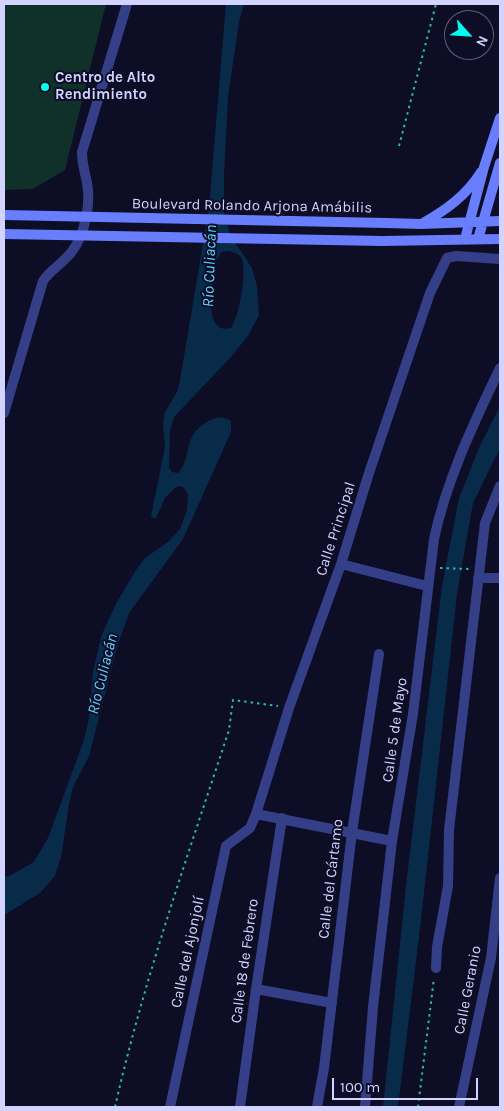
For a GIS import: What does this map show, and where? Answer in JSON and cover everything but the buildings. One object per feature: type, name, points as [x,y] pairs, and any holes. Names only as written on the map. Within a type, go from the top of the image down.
[{"type":"main road","points":[[420,224],[448,209],[462,195],[484,167],[496,148],[500,118]]},
{"type":"main road","points":[[478,239],[500,163]]},
{"type":"main road","points":[[465,239],[484,167]]},
{"type":"main road","name":"Boulevard Rolando Arjona Amábilis","points":[[5,215],[420,224],[500,221]]},
{"type":"main road","points":[[4,234],[382,242],[465,239],[500,240]]},
{"type":"street","points":[[4,413],[43,281],[71,253],[82,232],[88,200],[82,152],[127,4]]},
{"type":"street","name":"Calle Principal","points":[[256,814],[430,293],[447,258],[500,259]]},
{"type":"street","name":"Calle 5 de Mayo","points":[[365,1107],[392,841],[413,714],[434,539],[444,498],[458,461],[500,368]]},
{"type":"street","points":[[436,968],[437,947],[448,886],[450,830],[485,523],[500,486]]},
{"type":"street","points":[[341,564],[427,586]]},
{"type":"street","points":[[478,578],[500,578]]},
{"type":"street","name":"Calle del Cártamo","points":[[317,1107],[324,1068],[352,832],[379,654]]},
{"type":"street","points":[[256,814],[392,841]]},
{"type":"street","name":"Calle del Ajonjolí","points":[[170,1107],[226,846],[250,828],[256,814]]},
{"type":"street","name":"Calle 18 de Febrero","points":[[240,1107],[282,818]]},
{"type":"street","name":"Calle Geranio","points":[[459,1107],[496,959],[500,878]]},
{"type":"street","points":[[256,989],[332,1003]]},
{"type":"path","points":[[399,146],[436,4]]},
{"type":"path","points":[[440,568],[472,569]]},
{"type":"path","points":[[115,1107],[126,1060],[169,915],[229,730],[233,700],[290,708]]},
{"type":"path","points":[[418,1107],[436,968]]},
{"type":"green space","name":"Centro de Alto Rendimiento","points":[[4,4],[106,4],[65,170],[33,189],[4,190]]},
{"type":"water","name":"Río Culiacán","points":[[226,4],[244,4],[239,22],[228,96],[224,211],[230,235],[252,268],[257,286],[259,315],[248,336],[230,358],[174,417],[170,430],[169,468],[172,472],[178,473],[186,459],[189,445],[196,431],[215,418],[224,418],[231,421],[231,432],[183,539],[129,613],[118,644],[89,756],[73,787],[61,857],[55,876],[40,893],[4,915],[4,877],[34,862],[48,838],[83,743],[89,719],[93,671],[102,634],[117,602],[136,570],[145,558],[168,542],[180,529],[187,510],[188,495],[181,486],[176,487],[165,498],[156,518],[151,516],[165,447],[163,423],[165,412],[177,392],[180,380],[209,208]],"holes":[[[229,251],[241,257],[244,274],[234,322],[231,328],[222,328],[216,323],[212,315],[212,280],[216,262],[221,252]]]},
{"type":"water","points":[[500,406],[500,448],[473,503],[457,594],[398,1107],[383,1107],[407,877],[442,586],[459,498],[479,448]]},
{"type":"place","name":"Centro de Alto Rendimiento","points":[[45,87]]}]
